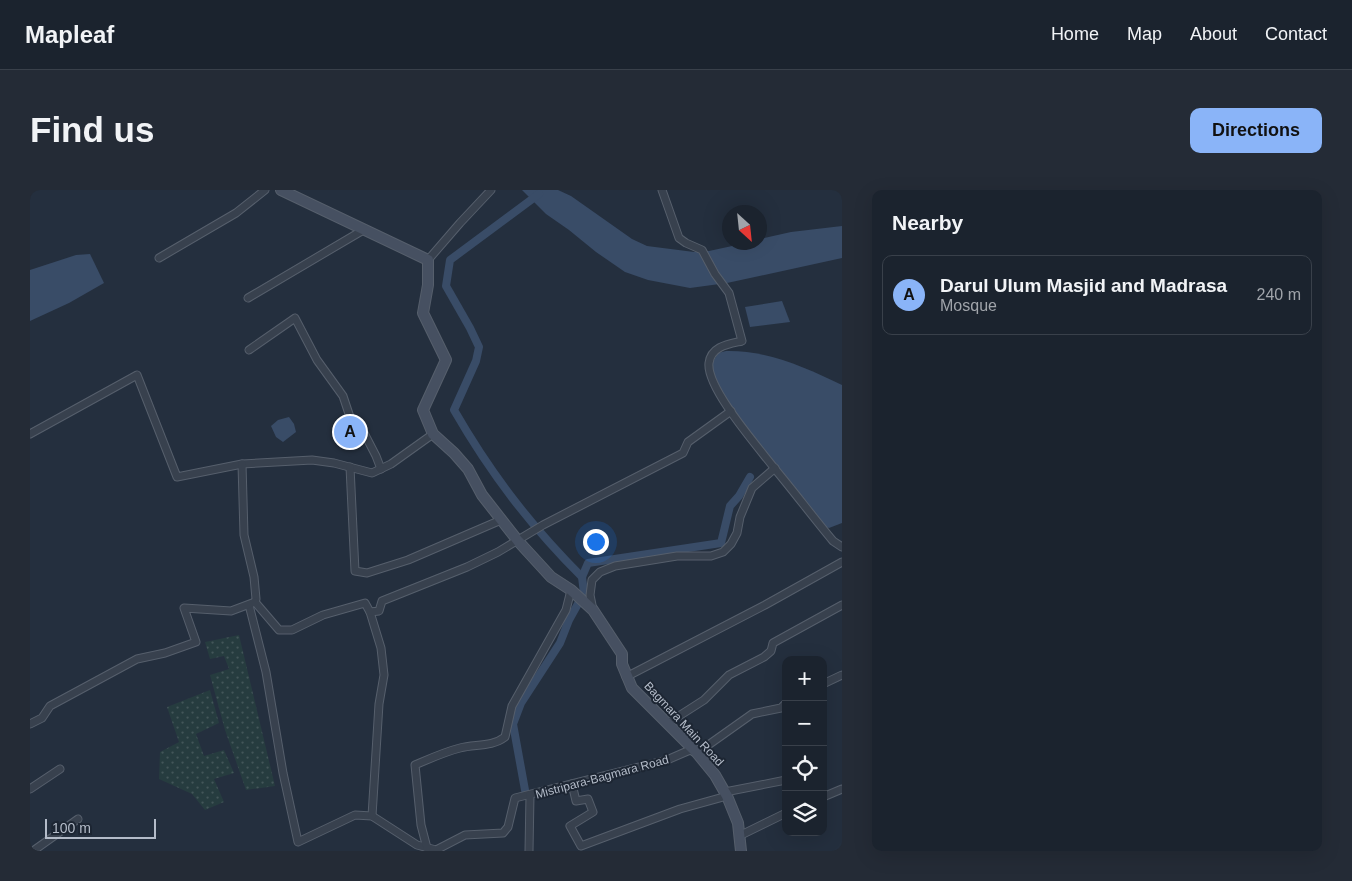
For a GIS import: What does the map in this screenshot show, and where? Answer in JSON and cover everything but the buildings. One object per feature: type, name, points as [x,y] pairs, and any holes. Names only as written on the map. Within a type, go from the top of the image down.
[{"type":"street","points":[[159,258],[236,213],[265,190]]},
{"type":"street","points":[[281,190],[428,260],[491,190]]},
{"type":"street","points":[[662,190],[679,238],[686,244],[702,250],[715,274],[729,293],[742,341],[725,344],[717,348],[709,364],[713,382],[752,442],[828,535],[842,547]]},
{"type":"street","points":[[248,298],[366,229]]},
{"type":"street","name":"Bagmara Main Road","points":[[428,260],[428,285],[423,313],[446,360],[423,410],[434,434],[468,470],[482,495],[518,541],[551,577],[573,592],[590,608],[622,654],[622,664],[632,688],[697,753],[715,775],[726,794],[738,823],[741,851]]},
{"type":"street","points":[[249,350],[295,318],[316,360],[343,396],[350,417],[361,427],[381,469]]},
{"type":"street","points":[[30,434],[136,375],[178,477],[242,464],[312,460],[372,473],[391,464],[434,434]]},
{"type":"street","points":[[370,612],[379,611],[382,601],[467,567],[518,541],[543,525],[683,453],[688,442],[731,411]]},
{"type":"street","points":[[30,724],[42,718],[50,706],[136,659],[196,642],[184,608],[231,611],[252,603],[256,599],[254,577],[244,535],[242,464]]},
{"type":"street","points":[[350,467],[355,571],[367,573],[408,560],[501,520]]},
{"type":"street","points":[[590,608],[592,580],[600,572],[615,566],[677,556],[711,556],[723,552],[731,544],[737,533],[740,516],[752,488],[774,468]]},
{"type":"street","points":[[626,676],[765,605],[842,562]]},
{"type":"street","points":[[428,848],[421,826],[415,765],[434,756],[461,748],[497,743],[506,737],[512,706],[566,610],[573,592]]},
{"type":"street","points":[[252,603],[279,630],[292,630],[324,615],[365,603],[370,612],[380,648],[384,675],[379,704],[372,816]]},
{"type":"street","points":[[252,603],[283,774],[298,842],[355,815],[372,816],[415,848],[436,850],[465,835],[503,833],[508,827],[515,798],[530,795]]},
{"type":"street","points":[[668,723],[704,700],[729,675],[764,658],[772,651],[773,643],[842,605]]},
{"type":"street","points":[[827,682],[842,675]]},
{"type":"street","points":[[697,753],[752,714],[782,707]]},
{"type":"street","name":"Mistripara-Bagmara Road","points":[[530,851],[530,795],[667,760],[690,750],[697,753]]},
{"type":"street","points":[[30,789],[60,769]]},
{"type":"street","points":[[572,784],[576,802],[588,799],[593,812],[570,826],[581,846],[726,794],[782,781]]},
{"type":"street","points":[[827,795],[842,789]]},
{"type":"street","points":[[739,836],[782,815]]},
{"type":"street","points":[[33,851],[78,819]]},
{"type":"green space","points":[[239,635],[275,786],[246,790],[225,730],[210,675],[229,669],[224,656],[210,659],[205,642]]},
{"type":"green space","points":[[210,690],[219,723],[196,734],[204,756],[224,750],[234,773],[214,779],[224,802],[205,810],[192,794],[159,779],[160,752],[179,742],[167,707]]},
{"type":"water","points":[[522,190],[558,190],[571,196],[632,239],[647,246],[694,252],[722,248],[722,250],[767,250],[767,237],[791,232],[842,226],[842,258],[727,283],[690,288],[648,280],[625,272],[546,214]]},
{"type":"water","points":[[90,254],[104,283],[69,303],[30,321],[30,270],[76,255]]},
{"type":"water","points":[[782,301],[790,322],[750,327],[745,307]]},
{"type":"water","points":[[741,351],[786,361],[842,385],[842,523],[829,528],[824,526],[742,424],[717,384],[711,365],[718,353]]},
{"type":"water","points":[[289,417],[294,424],[296,432],[283,442],[276,437],[271,426],[278,420]]},
{"type":"waterway","points":[[539,194],[450,260],[446,286],[479,347],[476,361],[454,410],[482,456],[512,498],[545,538],[582,577]]},
{"type":"waterway","points":[[525,790],[513,724],[521,703],[560,643],[569,620],[584,593],[582,577],[588,563],[721,543],[730,506],[739,496],[750,477]]},
{"type":"place","name":"Darul Ulum Masjid and Madrasa","points":[[350,432]]}]
